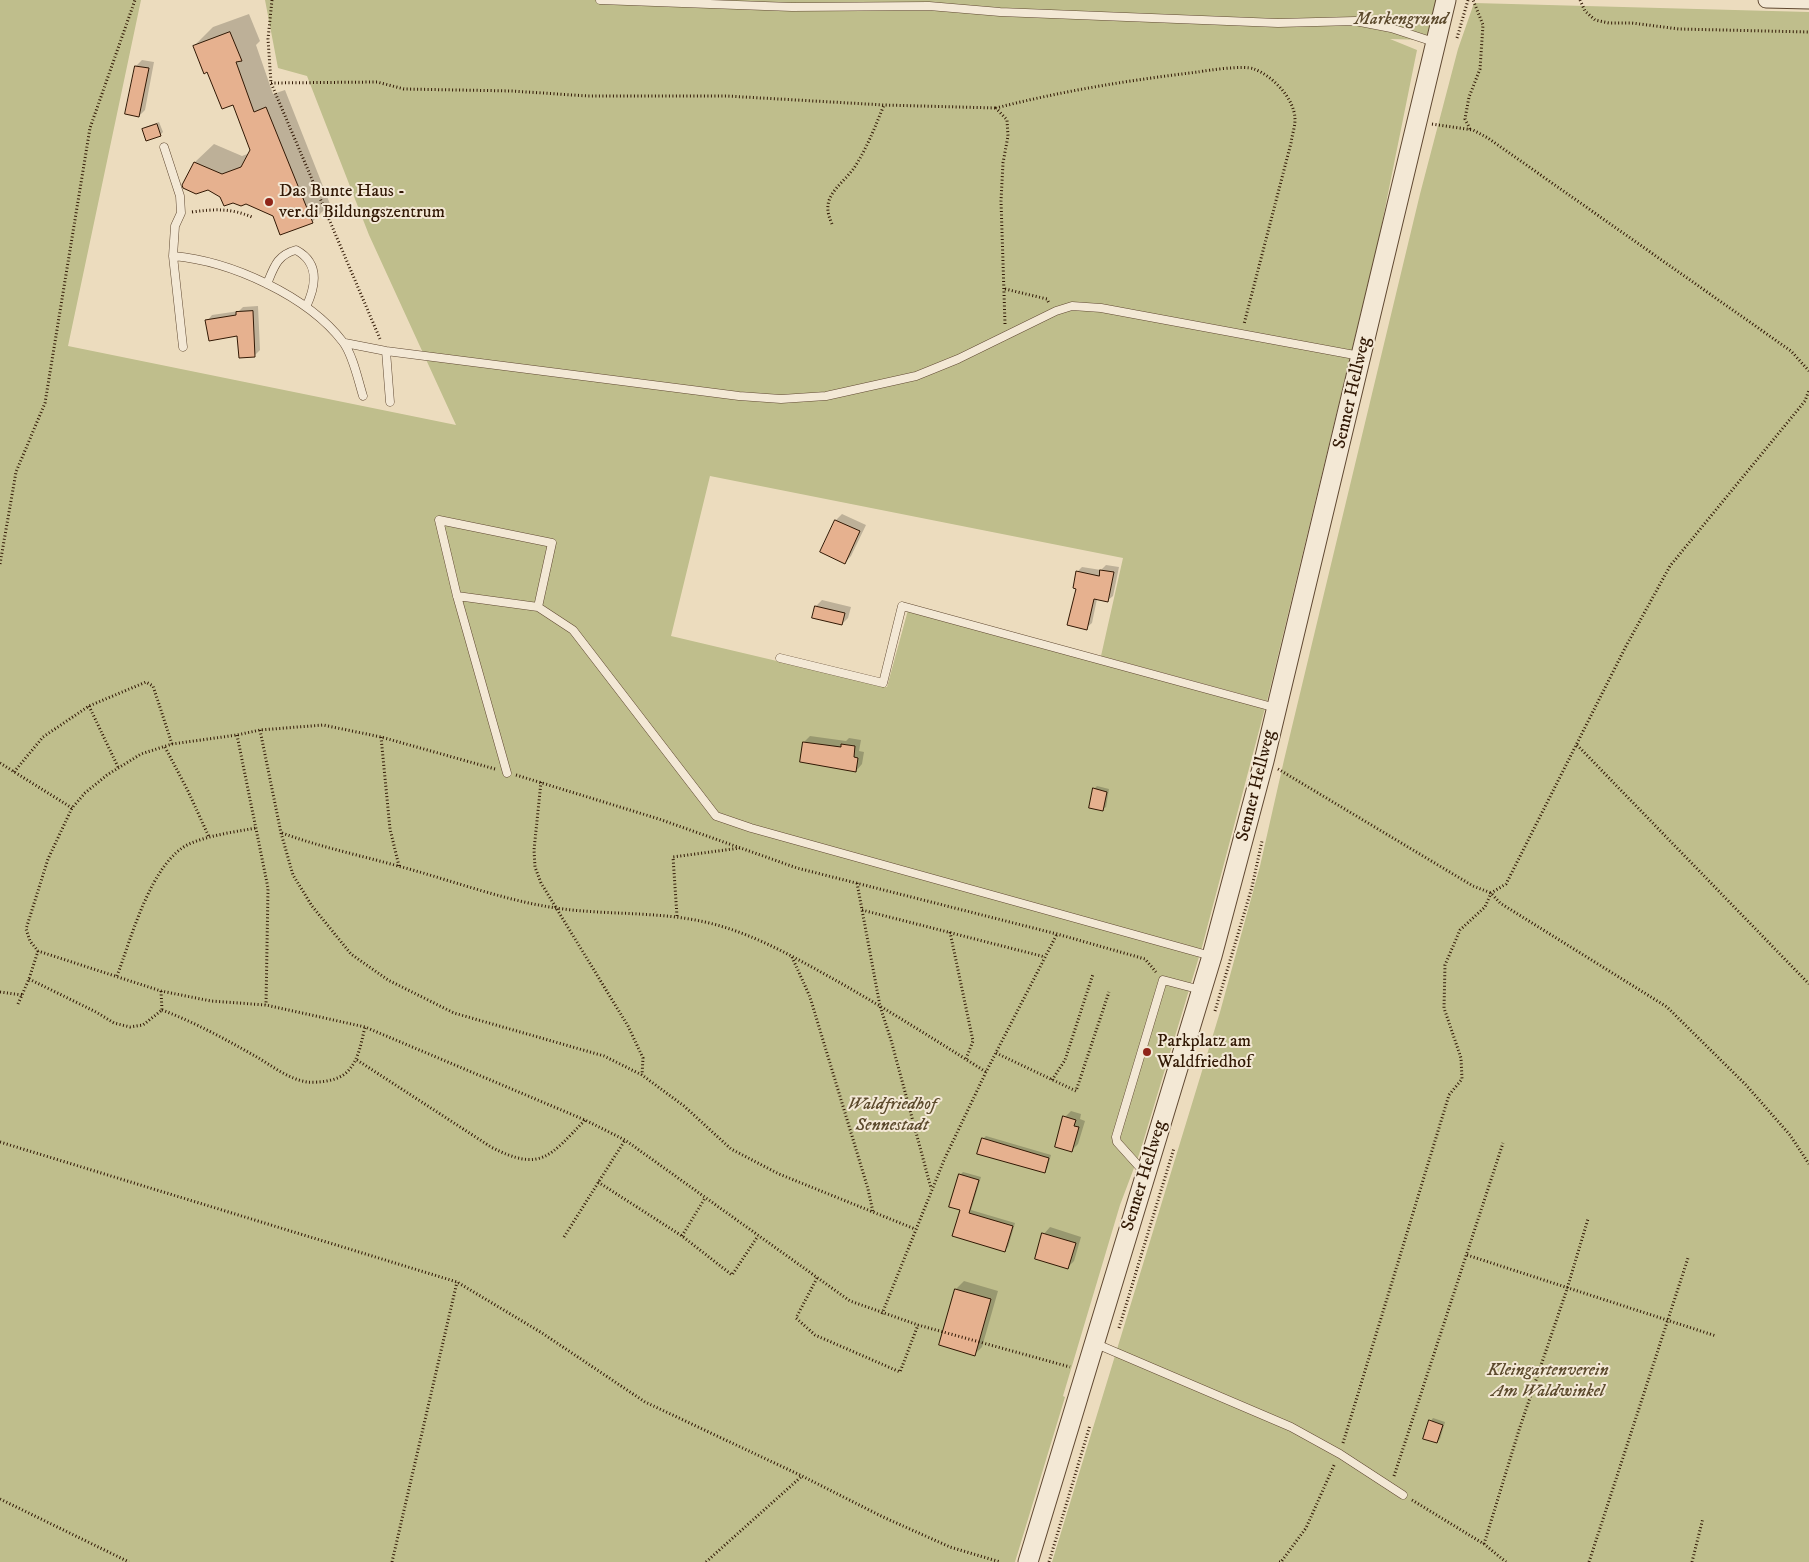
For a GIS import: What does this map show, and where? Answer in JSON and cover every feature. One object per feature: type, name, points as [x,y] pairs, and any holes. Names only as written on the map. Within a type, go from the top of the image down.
[{"type":"street","name":"Senner Hellweg","points":[[1028,1562],[1145,1174],[1203,990],[1264,761],[1446,0]]},
{"type":"street","points":[[1766,0],[1809,1]]},
{"type":"lane","points":[[600,0],[792,8],[929,6],[1000,12],[1278,23],[1355,21],[1391,28],[1437,43]]},
{"type":"lane","points":[[164,147],[180,196],[181,213],[175,226],[174,256],[184,347]]},
{"type":"lane","points":[[267,284],[277,261],[286,252],[296,250],[305,255],[312,266],[314,280],[313,293],[306,307]]},
{"type":"lane","points":[[174,256],[225,265],[267,284],[321,318],[344,343],[355,368],[363,396]]},
{"type":"lane","points":[[344,343],[386,351],[739,396],[781,399],[826,396],[916,376],[958,359],[1056,310],[1072,306],[1101,308],[1362,357]]},
{"type":"lane","points":[[386,351],[390,402]]},
{"type":"lane","points":[[507,773],[457,596],[439,520],[552,543],[538,607]]},
{"type":"lane","points":[[457,596],[538,607],[573,630],[716,816],[752,828],[1212,956]]},
{"type":"lane","points":[[780,658],[883,683],[902,606],[1276,708]]},
{"type":"lane","points":[[1145,1174],[1117,1142],[1116,1137],[1163,980],[1203,990]]},
{"type":"lane","points":[[1094,1343],[1291,1427],[1340,1454],[1403,1495]]},
{"type":"path","points":[[0,564],[16,472],[46,403],[90,128],[135,0]]},
{"type":"path","points":[[272,0],[268,39],[271,83],[386,351]]},
{"type":"path","points":[[1470,130],[1465,119],[1469,97],[1480,69],[1483,26],[1473,0]]},
{"type":"path","points":[[1580,0],[1585,11],[1595,20],[1609,23],[1632,23],[1679,29],[1809,32]]},
{"type":"path","points":[[271,83],[377,82],[404,89],[512,91],[588,96],[727,96],[884,105],[996,108],[1038,97],[1131,80],[1218,69],[1253,68],[1273,81],[1289,100],[1295,119],[1291,143],[1242,334]]},
{"type":"path","points":[[832,224],[827,213],[829,200],[864,154],[884,105]]},
{"type":"path","points":[[996,108],[1006,120],[1008,136],[1003,164],[1001,201],[1005,336]]},
{"type":"path","points":[[1419,116],[1434,124],[1470,130],[1488,138],[1791,350],[1809,371]]},
{"type":"path","points":[[181,213],[214,209],[235,210],[252,217]]},
{"type":"path","points":[[1005,289],[1047,300],[1056,310]]},
{"type":"path","points":[[1279,1562],[1281,1562],[1306,1528],[1340,1454],[1450,1095],[1462,1079],[1462,1058],[1444,1008],[1445,965],[1460,930],[1485,908],[1491,893],[1506,884],[1625,648],[1670,566],[1805,401],[1809,390]]},
{"type":"path","points":[[14,772],[43,737],[89,706],[146,682],[153,686],[172,744]]},
{"type":"path","points":[[89,706],[118,766]]},
{"type":"path","points":[[1086,1372],[918,1325],[850,1302],[624,1140],[585,1120],[365,1027],[266,1005],[212,1001],[161,991],[38,951],[30,941],[26,929],[48,859],[72,808],[85,793],[118,766],[141,754],[172,744],[260,730],[323,725],[382,738],[541,782],[659,819],[797,868],[1056,934],[1145,959],[1163,980]]},
{"type":"path","points":[[260,730],[281,833],[293,875],[312,906],[351,954],[388,980],[454,1013],[604,1056],[642,1075],[684,1106],[731,1150],[779,1174],[915,1229]]},
{"type":"path","points":[[237,735],[268,888],[266,1005]]},
{"type":"path","points":[[382,738],[390,829],[399,866]]},
{"type":"path","points":[[1577,745],[1809,984]]},
{"type":"path","points":[[165,747],[188,791],[209,838]]},
{"type":"path","points":[[1264,761],[1473,886],[1491,893],[1500,903],[1668,1007],[1746,1086],[1790,1135],[1809,1164]]},
{"type":"path","points":[[0,763],[72,808]]},
{"type":"path","points":[[541,782],[534,850],[535,867],[542,883],[628,1026],[643,1058],[642,1075]]},
{"type":"path","points":[[117,976],[146,899],[167,862],[187,845],[209,838],[256,828]]},
{"type":"path","points":[[281,833],[318,846],[399,866],[512,900],[557,908],[677,916],[718,925],[791,955],[880,1006],[986,1072]]},
{"type":"path","points":[[677,916],[672,857],[740,848]]},
{"type":"path","points":[[857,884],[880,1006],[892,1040],[932,1188]]},
{"type":"path","points":[[862,910],[1045,957]]},
{"type":"path","points":[[950,932],[973,1041],[966,1059]]},
{"type":"path","points":[[882,1314],[944,1160],[1056,934]]},
{"type":"path","points":[[18,1004],[38,951]]},
{"type":"path","points":[[791,955],[810,997],[868,1189],[873,1213]]},
{"type":"path","points":[[1052,1080],[1065,1060],[1093,974]]},
{"type":"path","points":[[29,979],[114,1023],[130,1027],[143,1025],[162,1010]]},
{"type":"path","points":[[161,991],[162,1010]]},
{"type":"path","points":[[0,992],[22,995]]},
{"type":"path","points":[[996,1053],[1076,1091],[1110,992]]},
{"type":"path","points":[[162,1010],[184,1018],[287,1075],[306,1082],[327,1081],[345,1074],[357,1060],[365,1027]]},
{"type":"path","points":[[357,1060],[491,1147],[523,1160],[542,1160],[556,1150],[585,1120]]},
{"type":"path","points":[[564,1237],[624,1140]]},
{"type":"path","points":[[0,1142],[457,1282],[542,1332],[645,1402],[802,1476],[883,1517],[950,1547],[1000,1562]]},
{"type":"path","points":[[1394,1476],[1503,1142]]},
{"type":"path","points":[[1112,1351],[1166,1177]]},
{"type":"path","points":[[598,1182],[682,1236],[732,1275],[758,1236]]},
{"type":"path","points":[[682,1236],[706,1198]]},
{"type":"path","points":[[1484,1544],[1588,1219]]},
{"type":"path","points":[[1467,1255],[1716,1336]]},
{"type":"path","points":[[1589,1562],[1688,1258]]},
{"type":"path","points":[[817,1278],[796,1318],[815,1335],[900,1372],[918,1325]]},
{"type":"path","points":[[392,1562],[457,1282]]},
{"type":"path","points":[[1049,1562],[1090,1423]]},
{"type":"path","points":[[706,1562],[802,1476]]},
{"type":"path","points":[[1403,1495],[1484,1544],[1506,1562]]},
{"type":"path","points":[[0,1499],[129,1562]]},
{"type":"path","points":[[1694,1562],[1704,1518]]},
{"type":"path","points":[[116,1562],[118,1556]]},
{"type":"green space","points":[[0,0],[141,0],[68,346],[456,425],[369,235],[307,76],[278,68],[265,0],[1436,0],[1426,40],[1390,39],[1417,50],[1380,233],[1267,701],[1101,656],[1123,558],[710,476],[671,636],[887,687],[908,610],[1265,708],[1202,947],[1140,1152],[1120,1205],[1015,1562],[0,1562]]},
{"type":"green space","name":"Kleingartenverein Am Waldwinkel","points":[[1474,3],[1809,12],[1809,1562],[1052,1562],[1220,1012],[1260,866],[1420,194],[1458,49]]},
{"type":"building","points":[[230,32],[242,61],[236,62],[254,112],[266,107],[313,223],[280,235],[273,216],[246,204],[241,206],[233,203],[224,206],[220,197],[208,190],[196,194],[183,188],[182,185],[194,162],[222,174],[241,167],[250,150],[233,105],[222,109],[207,72],[204,74],[193,46]]},
{"type":"building","points":[[135,66],[149,68],[139,117],[125,114]]},
{"type":"building","points":[[157,124],[161,136],[146,141],[142,129]]},
{"type":"building","points":[[253,311],[255,357],[239,358],[237,336],[209,341],[205,320],[236,315],[236,312]]},
{"type":"building","points":[[835,520],[860,531],[845,564],[820,552]]},
{"type":"building","points":[[1100,570],[1114,572],[1108,602],[1094,599],[1087,630],[1067,625],[1076,589],[1073,588],[1076,571],[1099,576]]},
{"type":"building","points":[[815,606],[845,613],[842,625],[812,618]]},
{"type":"building","points":[[803,742],[841,747],[841,744],[855,746],[854,757],[858,758],[856,772],[800,762]]},
{"type":"building","points":[[1093,788],[1107,792],[1103,811],[1089,808]]},
{"type":"building","points":[[1063,1116],[1076,1120],[1074,1126],[1079,1127],[1072,1152],[1055,1147]]},
{"type":"building","points":[[982,1138],[1049,1158],[1045,1173],[977,1154]]},
{"type":"building","points":[[959,1174],[979,1180],[969,1213],[1013,1226],[1005,1252],[952,1236],[960,1210],[949,1207]]},
{"type":"building","points":[[1042,1233],[1076,1243],[1068,1269],[1035,1259]]},
{"type":"building","points":[[955,1289],[991,1299],[975,1356],[939,1345]]},
{"type":"building","points":[[1429,1420],[1443,1425],[1437,1443],[1423,1439]]},
{"type":"place","name":"Das Bunte Haus - ver.di Bildungszentrum","points":[[269,202]]},
{"type":"place","name":"Parkplatz am Waldfriedhof","points":[[1147,1052]]},
{"type":"park label","name":"Markengrund","points":[[1401,20]]},
{"type":"park label","name":"Waldfriedhof Sennestadt","points":[[892,1115]]}]
